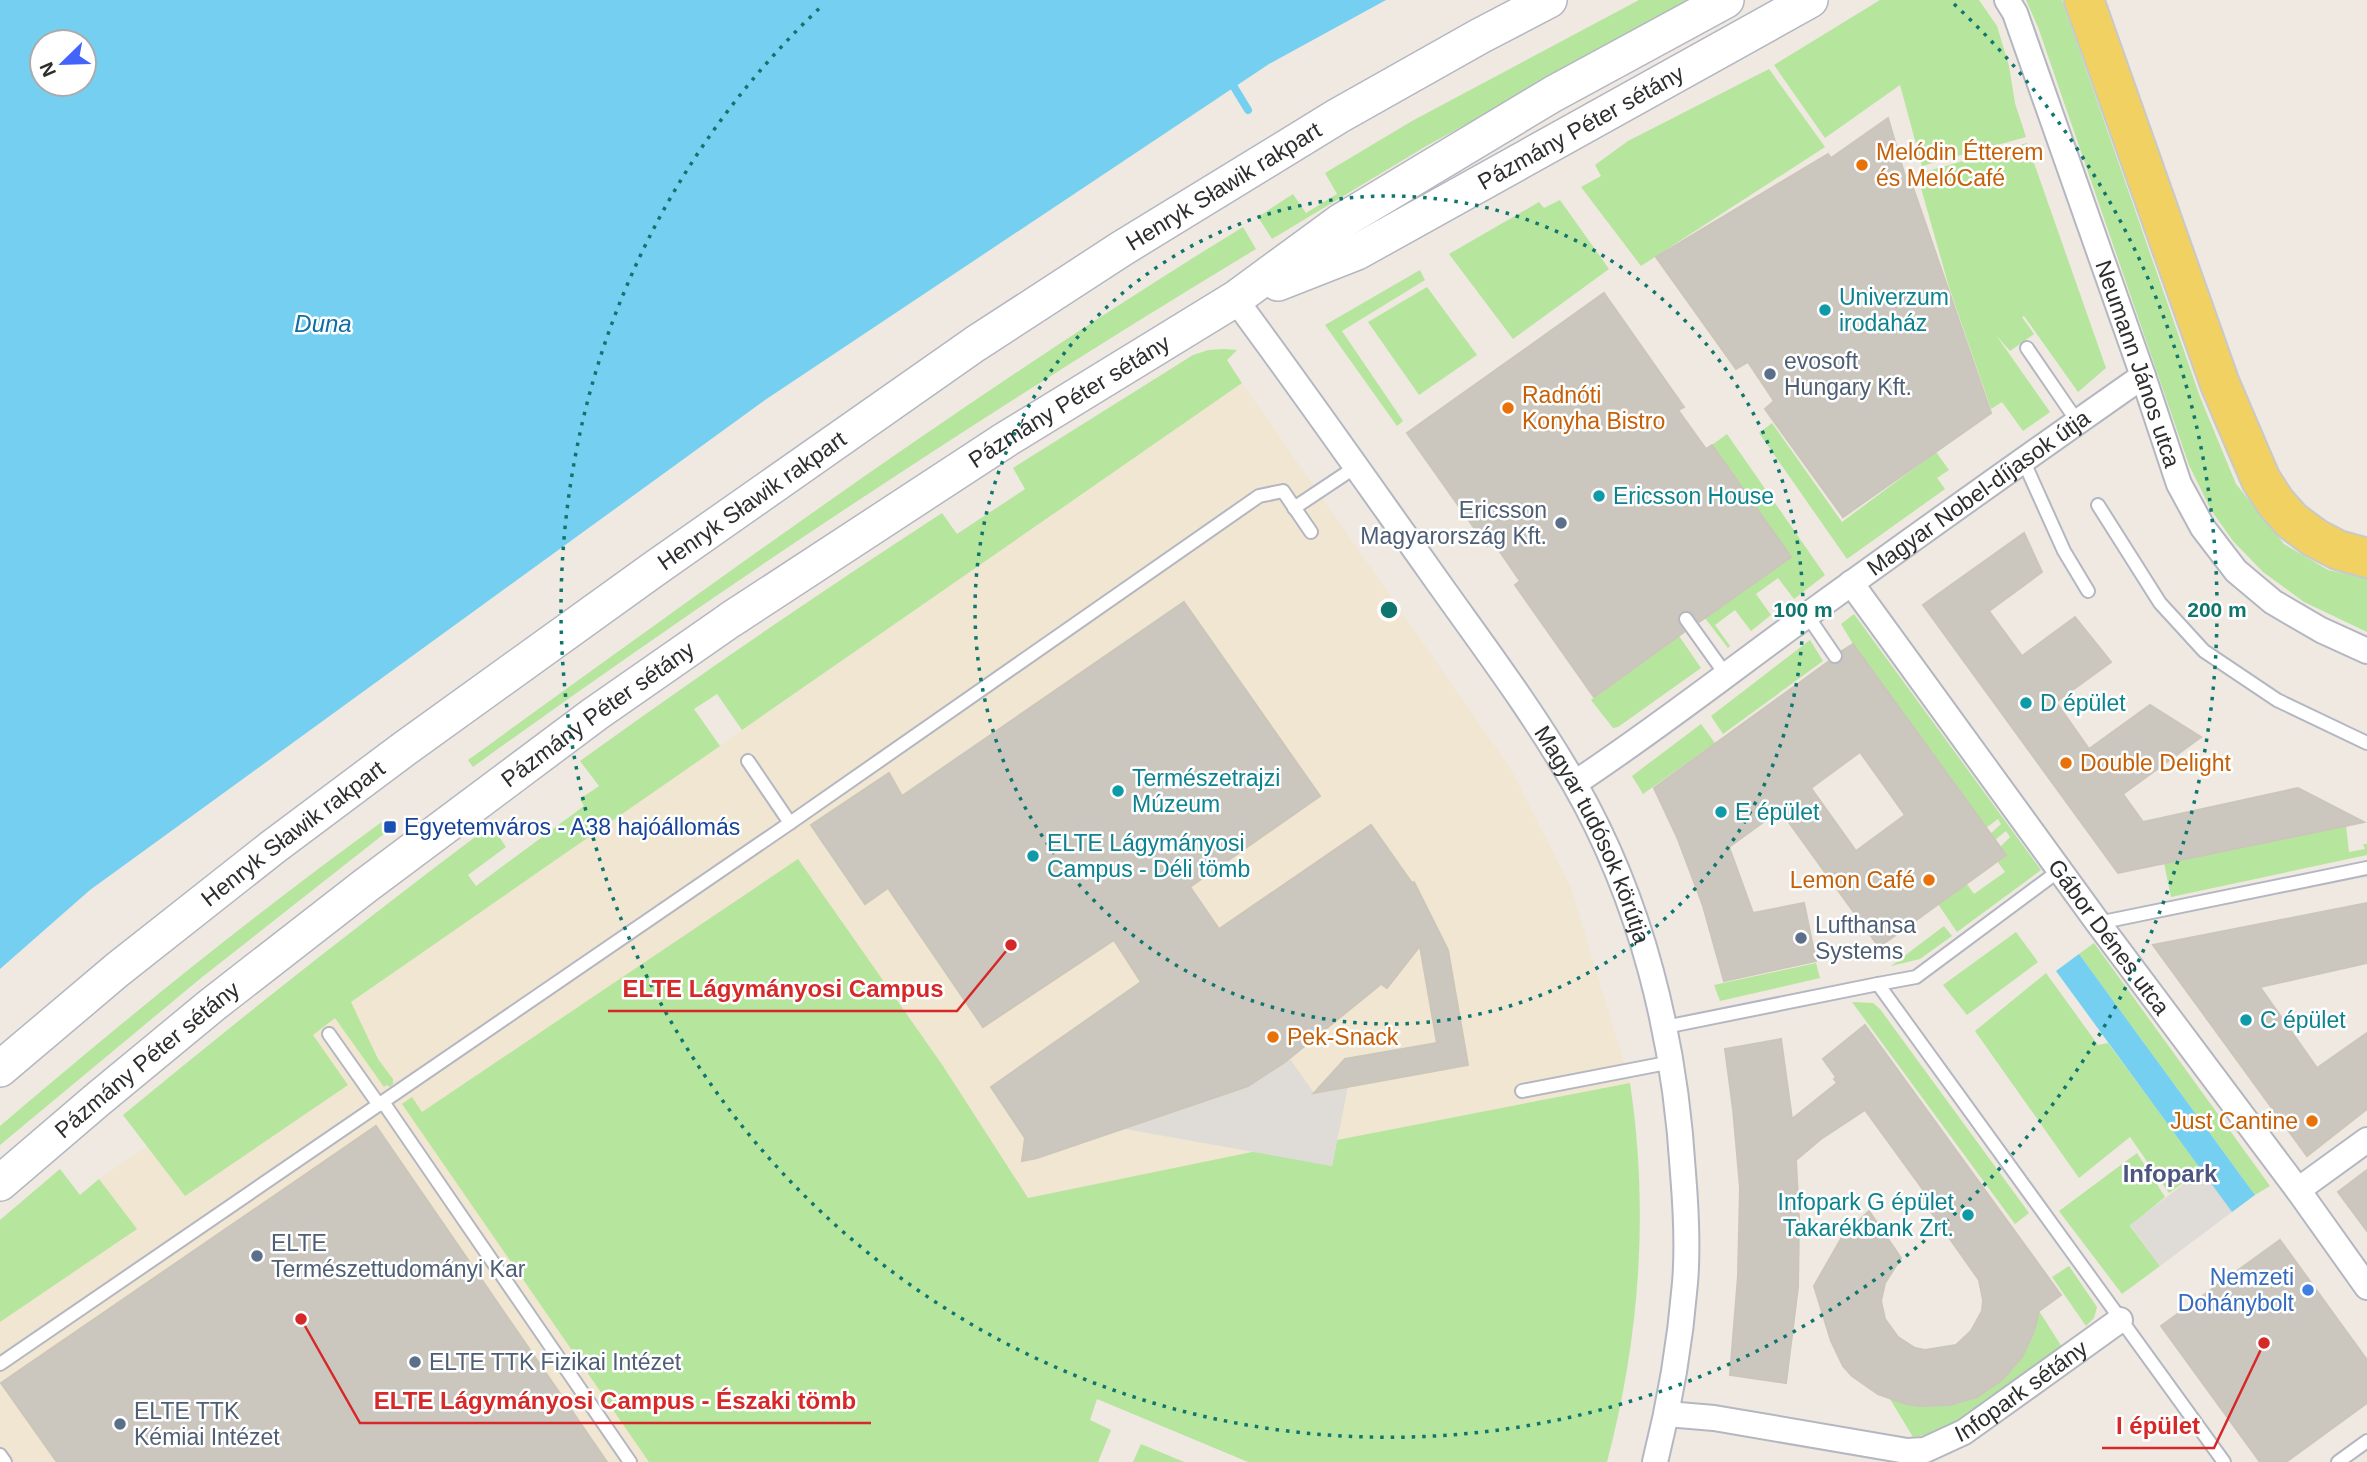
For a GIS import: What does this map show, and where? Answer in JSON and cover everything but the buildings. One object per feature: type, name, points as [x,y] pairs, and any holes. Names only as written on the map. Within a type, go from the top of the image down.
[{"type":"main road","points":[[2084,0],[2220,384],[2261,480],[2292,521],[2315,538],[2338,550],[2367,558]]},
{"type":"street","name":"Henryk Sławik rakpart","points":[[0,1069],[117,970],[272,847],[654,569],[975,344],[1133,242],[1373,95],[1549,0]]},
{"type":"street","name":"Pázmány Péter sétány","points":[[0,1184],[212,1005],[365,886],[595,714],[730,620],[1005,440],[1235,299],[1352,215],[1553,94],[1726,0]]},
{"type":"street","name":"Pázmány Péter sétány","points":[[1235,299],[1357,252],[1810,0]]},
{"type":"street","name":"Neumann János utca","points":[[2007,0],[2015,13],[2179,484],[2203,528],[2236,571],[2273,602],[2321,630],[2367,651]]},
{"type":"street","name":"Magyar tudósok körútja","points":[[1235,299],[1486,650],[1574,783],[1599,831],[1643,943],[1672,1062],[1686,1214],[1686,1280],[1678,1349],[1667,1414],[1655,1462]]},
{"type":"street","name":"Magyar Nobel-díjasok útja","points":[[1574,783],[1624,751],[1851,583],[2143,376]]},
{"type":"street","name":"Gábor Dénes utca","points":[[1851,583],[2367,1287]]},
{"type":"street","points":[[2298,1190],[2367,1140]]},
{"type":"street","name":"Infopark sétány","points":[[1667,1414],[1714,1418],[1907,1451],[1926,1450],[1964,1432],[2120,1320]]},
{"type":"lane","points":[[2027,348],[2077,421]]},
{"type":"lane","points":[[2023,460],[2064,551],[2088,592]]},
{"type":"lane","points":[[1294,508],[1357,466]]},
{"type":"lane","points":[[0,1364],[790,823],[1259,496],[1283,491],[1311,532]]},
{"type":"lane","points":[[2098,505],[2160,603],[2204,651],[2277,701],[2367,743]]},
{"type":"lane","points":[[1807,615],[1835,656]]},
{"type":"lane","points":[[1686,619],[1726,675]]},
{"type":"lane","points":[[748,761],[790,823]]},
{"type":"lane","points":[[2098,923],[2367,868]]},
{"type":"lane","points":[[1665,1027],[1916,977],[2060,870]]},
{"type":"lane","points":[[1878,984],[2224,1462]]},
{"type":"lane","points":[[329,1034],[381,1104],[630,1462]]},
{"type":"lane","points":[[1522,1091],[1672,1062]]},
{"type":"lane","points":[[2338,1462],[2367,1441]]},
{"type":"lane","points":[[0,1455],[5,1462]]},
{"type":"shaded area","points":[[1242,383],[1510,768],[1571,888],[1630,1083],[1338,1140],[1332,1166],[660,1462],[0,1462],[0,1268],[99,1179],[313,1034],[351,1002]]},
{"type":"shaded area","points":[[1290,1059],[1314,1093],[1348,1087],[1332,1166],[1125,1129],[1234,1091],[1235,1070],[1248,1087]]},
{"type":"shaded area","points":[[2202,1170],[2232,1212],[2160,1266],[2130,1225]]},
{"type":"green space","points":[[1639,0],[1696,0],[1428,145],[1272,239],[1258,217],[1293,194],[1306,213],[1337,194],[1325,173],[1412,121]]},
{"type":"green space","points":[[1880,0],[1979,0],[1997,26],[2026,137],[1922,166],[1900,85],[1825,138],[1774,65]]},
{"type":"green space","points":[[2026,0],[2062,0],[2200,397],[2236,484],[2284,544],[2328,570],[2367,578],[2367,632],[2304,602],[2263,572],[2233,541],[2211,510],[2189,465],[2038,27]]},
{"type":"green space","points":[[1769,69],[1825,147],[1641,266],[1581,187],[1601,176],[1595,165],[1628,141]]},
{"type":"green space","points":[[2027,143],[2106,368],[2078,392],[2024,316],[2022,317],[2034,334],[2010,351],[1996,335],[2050,412],[2023,431],[2002,402],[1991,409],[1949,287],[1917,174]]},
{"type":"green space","points":[[1560,200],[1609,269],[1513,339],[1449,254],[1539,202],[1544,208]]},
{"type":"green space","points":[[1243,227],[1256,249],[1056,372],[859,500],[665,631],[473,767],[468,760],[947,419],[1143,289]]},
{"type":"green space","points":[[1420,270],[1425,280],[1342,331],[1403,421],[1397,426],[1325,325]]},
{"type":"green space","points":[[1427,287],[1477,355],[1419,395],[1368,322]]},
{"type":"green space","points":[[1223,349],[1237,350],[1227,360],[1242,383],[742,730],[717,694],[694,709],[720,746],[351,1002],[378,1059],[393,1079],[390,1087],[384,1087],[335,1018],[313,1035],[348,1085],[185,1196],[123,1115],[306,968],[491,825],[506,847],[468,875],[476,886],[584,806],[580,799],[599,786],[580,761],[714,666],[942,513],[957,534],[1025,489],[1013,468],[1193,355]]},
{"type":"green space","points":[[1772,423],[1842,522],[1936,452],[1949,470],[1937,478],[1945,489],[1847,559],[1759,433]]},
{"type":"green space","points":[[1727,434],[1825,575],[1794,599],[1778,578],[1756,594],[1771,615],[1751,631],[1735,610],[1715,625],[1730,646],[1728,648],[1705,618],[1791,557],[1712,445]]},
{"type":"green space","points":[[1854,614],[2041,870],[1957,932],[1938,904],[1966,883],[1974,894],[2005,872],[1997,861],[2000,847],[2010,837],[2006,831],[1995,840],[1990,834],[2001,824],[1998,819],[1986,828],[1853,644],[1841,624]]},
{"type":"green space","points":[[1679,636],[1701,668],[1613,728],[1591,700]]},
{"type":"green space","points":[[1810,640],[1823,661],[1723,734],[1711,716]]},
{"type":"green space","points":[[1701,724],[1715,743],[1643,794],[1632,776]]},
{"type":"green space","points":[[383,821],[389,830],[201,978],[0,1145],[0,1126],[47,1086],[237,932]]},
{"type":"green space","points":[[2346,825],[2349,852],[2365,849],[2363,844],[2367,844],[2367,855],[2171,897],[2164,863]]},
{"type":"green space","points":[[798,859],[943,1066],[1028,1198],[1257,1151],[1332,1166],[1337,1140],[1630,1083],[1639,1178],[1638,1273],[1627,1368],[1607,1462],[1248,1462],[1097,1399],[1090,1420],[1111,1430],[1098,1462],[649,1462],[402,1104],[412,1097],[422,1112]]},
{"type":"green space","points":[[1944,926],[1952,936],[1920,959],[1891,966]]},
{"type":"green space","points":[[2016,932],[2038,962],[1967,1015],[1943,985]]},
{"type":"green space","points":[[2094,943],[2270,1186],[2255,1195],[2079,954]]},
{"type":"green space","points":[[1816,963],[1820,978],[1720,1001],[1714,985]]},
{"type":"green space","points":[[2046,973],[2098,1045],[2108,1043],[2202,1170],[2169,1193],[2130,1137],[2079,1178],[1975,1031]]},
{"type":"green space","points":[[1852,1002],[1873,1003],[1880,1009],[2029,1213],[2015,1224]]},
{"type":"green space","points":[[2137,1153],[2165,1197],[2130,1226],[2160,1266],[2122,1294],[2059,1211]]},
{"type":"green space","points":[[60,1169],[80,1195],[99,1179],[137,1229],[0,1322],[0,1220]]},
{"type":"green space","points":[[2069,1266],[2097,1307],[2094,1318],[2086,1326],[2052,1277]]},
{"type":"green space","points":[[2039,1311],[2062,1347],[1961,1423],[1939,1433],[1913,1437],[1890,1399],[1918,1405],[1943,1406],[1966,1401],[1986,1392],[2004,1378],[2019,1359]]},
{"type":"green space","points":[[1141,1444],[1184,1462],[1133,1462]]},
{"type":"water","name":"Duna","points":[[0,0],[1386,0],[1269,64],[765,400],[90,890],[0,969]]},
{"type":"water","points":[[2079,954],[2255,1195],[2232,1212],[2056,971]]},
{"type":"waterway","points":[[1234,87],[1248,110]]},
{"type":"place","name":"Melódin Étterem és MelóCafé","points":[[1862,165]]},
{"type":"place","name":"Univerzum irodaház","points":[[1825,310]]},
{"type":"place","name":"evosoft Hungary Kft.","points":[[1770,374]]},
{"type":"place","name":"Radnóti Konyha Bistro","points":[[1508,408]]},
{"type":"place","name":"Ericsson House","points":[[1599,496]]},
{"type":"place","name":"Ericsson Magyarország Kft.","points":[[1561,523]]},
{"type":"place","name":"D épület","points":[[2026,703]]},
{"type":"place","name":"Double Delight","points":[[2066,763]]},
{"type":"place","name":"Természetrajzi Múzeum","points":[[1118,791]]},
{"type":"place","name":"E épület","points":[[1721,812]]},
{"type":"place","name":"Egyetemváros - A38 hajóállomás","points":[[390,827]]},
{"type":"place","name":"ELTE Lágymányosi Campus - Déli tömb","points":[[1033,856]]},
{"type":"place","name":"Lemon Café","points":[[1929,880]]},
{"type":"place","name":"Lufthansa Systems","points":[[1801,938]]},
{"type":"place","name":"ELTE Lágymányosi Campus","points":[[1011,945]]},
{"type":"place","name":"C épület","points":[[2246,1020]]},
{"type":"place","name":"Pek-Snack","points":[[1273,1037]]},
{"type":"place","name":"Just Cantine","points":[[2312,1121]]},
{"type":"place","name":"Infopark G épület Takarékbank Zrt.","points":[[1968,1215]]},
{"type":"place","name":"ELTE Természettudományi Kar","points":[[257,1256]]},
{"type":"place","name":"Nemzeti Dohánybolt","points":[[2308,1290]]},
{"type":"place","name":"ELTE Lágymányosi Campus - Északi tömb","points":[[301,1319]]},
{"type":"place","name":"I épület","points":[[2264,1343]]},
{"type":"place","name":"ELTE TTK Fizikai Intézet","points":[[415,1362]]},
{"type":"place","name":"ELTE TTK Kémiai Intézet","points":[[120,1424]]},
{"type":"district","name":"Infopark","points":[[2170,1173]]}]
